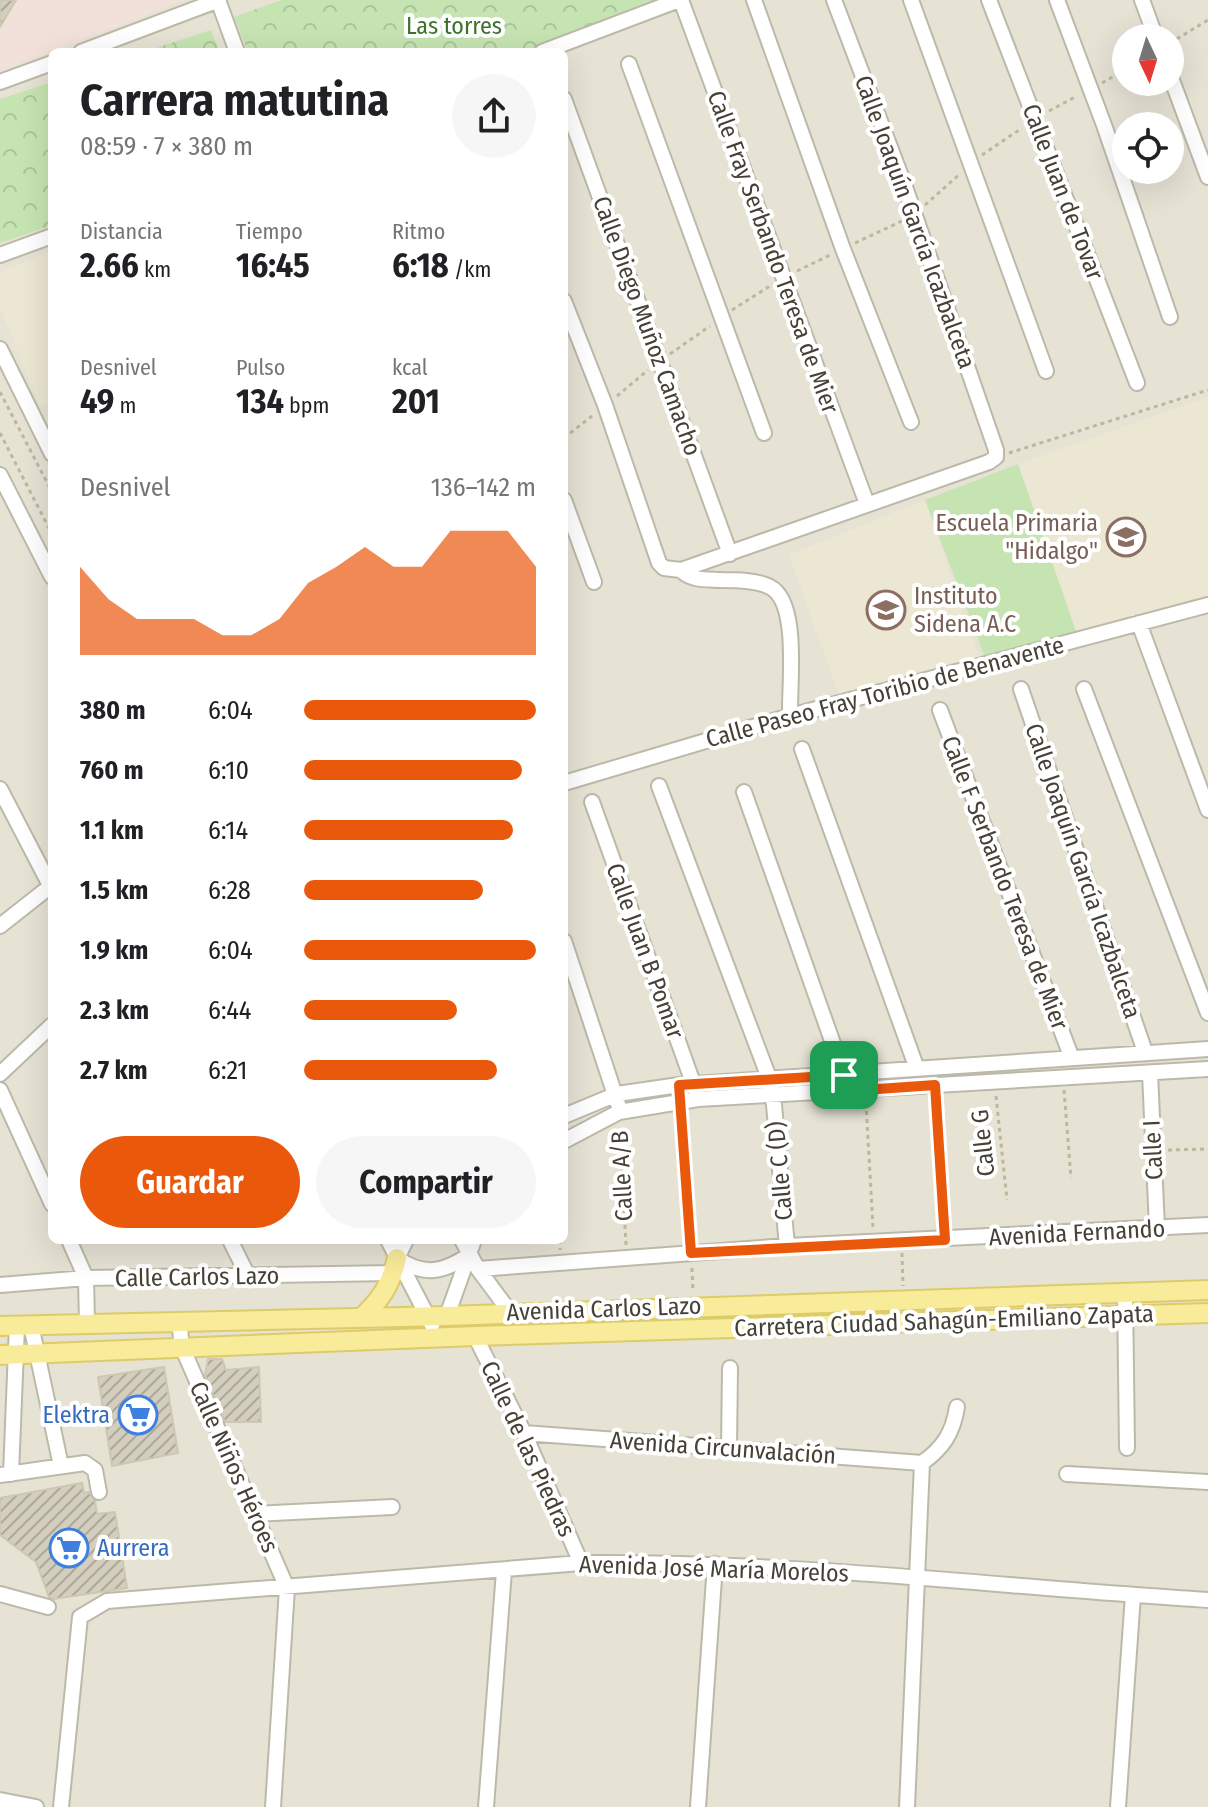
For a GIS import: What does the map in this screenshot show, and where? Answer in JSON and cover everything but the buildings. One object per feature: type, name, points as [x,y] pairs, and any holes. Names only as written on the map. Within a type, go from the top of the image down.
[{"type":"main road","points":[[361,1318],[378,1303],[400,1270]]},
{"type":"main road","name":"Avenida Carlos Lazo","points":[[16,1325],[87,1319],[361,1318],[434,1321],[506,1307],[1208,1290]]},
{"type":"main road","name":"Carretera Ciudad Sahagún-Emiliano Zapata","points":[[434,1321],[475,1336],[1208,1313]]},
{"type":"main road","name":"Avenida Carlos Lazo","points":[[8,1355],[413,1339],[434,1321]]},
{"type":"street","points":[[92,48],[218,0],[236,48]]},
{"type":"street","points":[[553,48],[680,0]]},
{"type":"street","name":"Calle Fray Serbando Teresa de Mier","points":[[680,0],[867,504]]},
{"type":"street","points":[[754,0],[843,249],[911,422]]},
{"type":"street","name":"Calle Joaquín García Icazbalceta","points":[[834,0],[914,215],[995,451]]},
{"type":"street","points":[[911,0],[1046,371]]},
{"type":"street","name":"Calle Juan de Tovar","points":[[989,0],[1137,383]]},
{"type":"street","points":[[1057,0],[1170,317]]},
{"type":"street","points":[[1142,0],[1151,24]]},
{"type":"street","points":[[0,82],[48,64]]},
{"type":"street","points":[[629,64],[764,433]]},
{"type":"street","points":[[1178,96],[1208,177]]},
{"type":"street","name":"Calle Diego Muñoz Camacho","points":[[568,110],[730,554]]},
{"type":"street","points":[[0,255],[48,237]]},
{"type":"street","points":[[568,311],[605,405],[659,563],[664,568],[681,570],[730,554],[989,462],[995,451]]},
{"type":"street","points":[[0,349],[48,446]]},
{"type":"street","points":[[0,475],[48,569]]},
{"type":"street","points":[[568,511],[594,582]]},
{"type":"street","points":[[681,570],[697,579],[743,581],[769,586],[784,600],[789,620],[790,716]]},
{"type":"street","name":"Calle Paseo Fray Toribio de Benavente","points":[[568,782],[790,716],[1208,605]]},
{"type":"street","points":[[1139,623],[1208,810]]},
{"type":"street","name":"Calle Joaquín García Icazbalceta","points":[[1021,689],[1145,1052]]},
{"type":"street","points":[[1084,689],[1208,1013]]},
{"type":"street","name":"Calle F Serbando Teresa de Mier","points":[[940,710],[1071,1056]]},
{"type":"street","points":[[802,749],[917,1069]]},
{"type":"street","points":[[659,786],[769,1078]]},
{"type":"street","points":[[0,789],[48,881]]},
{"type":"street","points":[[744,792],[849,1091]]},
{"type":"street","name":"Calle Juan B Pomar","points":[[592,802],[698,1099]]},
{"type":"street","points":[[0,926],[48,889]]},
{"type":"street","name":"Calle A/B","points":[[568,953],[617,1094],[619,1112]]},
{"type":"street","points":[[0,1074],[48,1029]]},
{"type":"street","points":[[568,1114],[617,1094],[693,1083],[1208,1049]]},
{"type":"street","points":[[568,1139],[619,1112],[698,1099],[1208,1069]]},
{"type":"street","name":"Calle I","points":[[1150,1073],[1157,1228]]},
{"type":"street","name":"Calle C (D)","points":[[769,1078],[787,1246]]},
{"type":"street","points":[[0,1090],[48,1195]]},
{"type":"street","name":"Avenida Fernando","points":[[481,1272],[627,1257],[787,1246],[1208,1225]]},
{"type":"street","points":[[71,1244],[87,1282],[87,1319]]},
{"type":"street","points":[[232,1244],[248,1276]]},
{"type":"street","points":[[390,1244],[400,1270],[434,1321],[473,1244]]},
{"type":"street","points":[[400,1270],[405,1244]]},
{"type":"street","points":[[464,1244],[506,1307]]},
{"type":"street","points":[[400,1270],[436,1271],[452,1267],[469,1255]]},
{"type":"street","name":"Calle Carlos Lazo","points":[[0,1285],[400,1270]]},
{"type":"street","points":[[1125,1293],[1127,1448]]},
{"type":"street","name":"Calle Niños Héroes","points":[[179,1321],[182,1347],[287,1588]]},
{"type":"street","points":[[16,1325],[38,1353],[61,1466]]},
{"type":"street","points":[[16,1325],[8,1355],[6,1474],[85,1463],[95,1470],[99,1492]]},
{"type":"street","name":"Calle de las Piedras","points":[[475,1336],[524,1433],[581,1563]]},
{"type":"street","points":[[729,1447],[730,1368]]},
{"type":"street","points":[[907,1807],[922,1463],[951,1433],[957,1407]]},
{"type":"street","name":"Avenida Circunvalación","points":[[524,1433],[922,1463]]},
{"type":"street","points":[[1067,1474],[1208,1482]]},
{"type":"street","points":[[254,1514],[392,1507]]},
{"type":"street","name":"Avenida José María Morelos","points":[[61,1807],[80,1617],[107,1601],[581,1563],[715,1564],[919,1576],[1208,1600]]},
{"type":"street","points":[[698,1807],[715,1564]]},
{"type":"street","points":[[486,1807],[504,1571]]},
{"type":"street","points":[[273,1807],[287,1588]]},
{"type":"street","points":[[0,1594],[48,1607]]},
{"type":"street","points":[[1118,1807],[1133,1595]]},
{"type":"street","points":[[0,1800],[36,1807]]},
{"type":"path","points":[[1184,35],[1208,20]]},
{"type":"path","points":[[914,215],[971,163],[1035,118],[1112,77]]},
{"type":"path","points":[[995,451],[1208,390]]},
{"type":"path","points":[[0,392],[48,484]]},
{"type":"path","points":[[0,433],[48,526]]},
{"type":"path","points":[[1063,1078],[1071,1178]]},
{"type":"path","name":"Calle G","points":[[994,1082],[1007,1200]]},
{"type":"path","points":[[935,1085],[945,1240]]},
{"type":"path","points":[[866,1090],[874,1243]]},
{"type":"path","points":[[682,1101],[693,1283]]},
{"type":"path","name":"Calle A/B","points":[[619,1112],[627,1257]]},
{"type":"path","points":[[1153,1151],[1208,1149]]},
{"type":"path","points":[[902,1260],[903,1273]]},
{"type":"shaded area","points":[[0,0],[1208,0],[1208,1807],[0,1807]]},
{"type":"shaded area","points":[[0,0],[185,0],[60,48],[48,48],[48,53],[0,71]]},
{"type":"shaded area","points":[[48,253],[48,403],[40,406],[0,307],[0,272]]},
{"type":"shaded area","name":"Escuela Primaria \"Hidalgo\"","points":[[1208,397],[1208,609],[1079,640],[1018,464]]},
{"type":"shaded area","name":"Instituto Sidena A.C","points":[[925,500],[982,665],[841,701],[789,555]]},
{"type":"green space","name":"Las torres","points":[[281,0],[673,0],[540,48],[246,48],[234,17]]},
{"type":"green space","points":[[211,30],[218,48],[156,48]]},
{"type":"green space","points":[[48,83],[48,226],[0,243],[0,99]]},
{"type":"green space","points":[[1018,464],[1079,640],[988,665],[925,500]]},
{"type":"place","name":"Escuela Primaria \"Hidalgo\"","points":[[1126,537]]},
{"type":"place","name":"Instituto Sidena A.C","points":[[886,610]]},
{"type":"place","name":"Elektra","points":[[138,1415]]},
{"type":"place","name":"Aurrera","points":[[69,1548]]},
{"type":"route","points":[[844,1075],[849,1091],[935,1085],[945,1240],[691,1253],[679,1085],[844,1075]]}]
